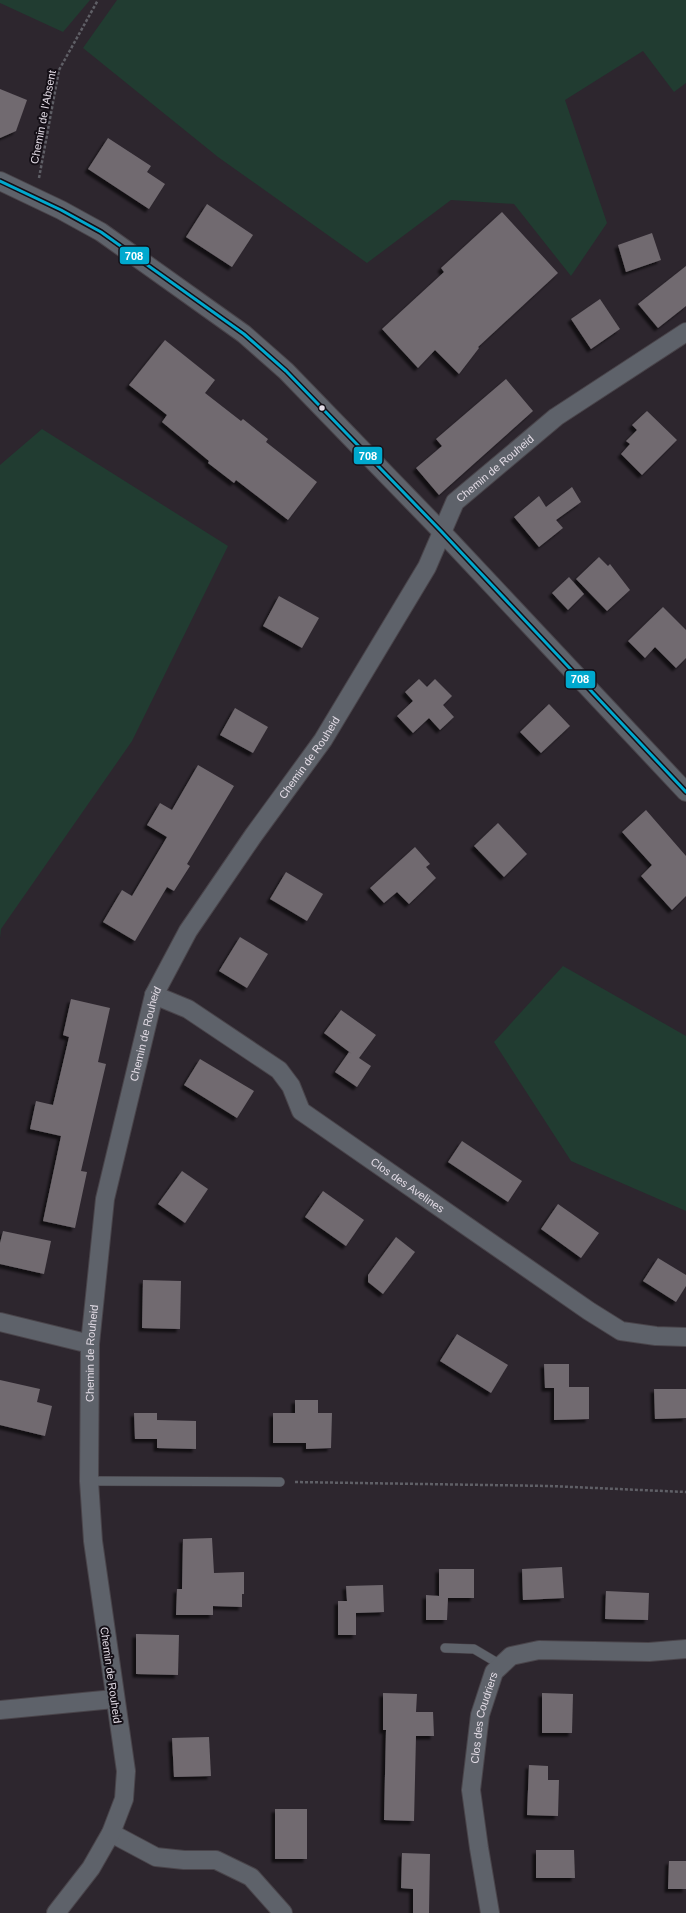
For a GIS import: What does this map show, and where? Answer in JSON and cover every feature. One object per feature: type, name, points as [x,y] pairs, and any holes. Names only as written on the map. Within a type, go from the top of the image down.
[{"type":"street","points":[[0,181],[61,210],[101,232],[244,334],[286,370],[441,531],[686,792]]},
{"type":"street","name":"Chemin de Rouheid","points":[[56,1913],[91,1868],[111,1833],[124,1799],[126,1771],[114,1699],[93,1541],[89,1481],[90,1344],[106,1199],[154,995],[193,925],[253,836],[323,740],[427,567],[441,531],[455,502],[556,417],[686,332]]},
{"type":"street","name":"Clos des Avelines","points":[[154,995],[188,1009],[279,1070],[291,1086],[301,1111],[589,1311],[621,1331],[656,1336],[686,1337]]},
{"type":"street","points":[[0,1322],[90,1344]]},
{"type":"street","name":"Clos des Coudriers","points":[[490,1913],[471,1790],[480,1715],[494,1672],[512,1656],[539,1650],[621,1652],[686,1649]]},
{"type":"street","points":[[0,1710],[114,1699]]},
{"type":"street","points":[[111,1833],[156,1856],[184,1860],[216,1860],[251,1877],[283,1913]]},
{"type":"lane","points":[[89,1481],[280,1482]]},
{"type":"lane","points":[[445,1648],[474,1649],[501,1665]]},
{"type":"path","name":"Chemin de l'Absent","points":[[35,198],[59,70],[98,0]]},
{"type":"path","points":[[280,1482],[550,1486],[686,1492]]},
{"type":"green space","points":[[0,0],[90,0],[63,32],[0,3]]},
{"type":"green space","points":[[117,0],[686,0],[686,83],[674,92],[643,51],[565,100],[607,223],[571,276],[514,204],[451,200],[367,263],[218,157],[83,48]]},
{"type":"green space","points":[[42,429],[228,546],[132,741],[1,929],[0,938],[0,465]]},
{"type":"green space","points":[[563,966],[686,1036],[686,1211],[571,1161],[494,1042]]},
{"type":"building","points":[[0,89],[27,100],[16,131],[0,138]]},
{"type":"building","points":[[108,138],[151,166],[147,172],[165,184],[149,209],[88,169]]},
{"type":"building","points":[[207,204],[253,235],[232,267],[186,237]]},
{"type":"building","points":[[502,212],[558,273],[478,347],[479,348],[459,374],[435,350],[418,368],[382,329],[444,272],[441,268]]},
{"type":"building","points":[[652,233],[661,260],[626,272],[618,245]]},
{"type":"building","points":[[686,266],[686,306],[658,328],[638,304]]},
{"type":"building","points":[[600,299],[620,329],[591,349],[571,319]]},
{"type":"building","points":[[165,340],[215,380],[205,393],[241,421],[243,419],[268,439],[266,442],[317,482],[288,520],[236,480],[234,483],[208,463],[209,461],[162,422],[167,415],[129,385]]},
{"type":"building","points":[[506,379],[533,411],[439,495],[416,468],[442,446],[436,439]]},
{"type":"building","points":[[647,411],[677,440],[642,475],[621,454],[630,444],[626,441],[637,430],[632,425]]},
{"type":"building","points":[[572,487],[581,502],[556,520],[563,528],[539,547],[514,517],[539,496],[546,507]]},
{"type":"building","points":[[599,557],[608,566],[610,564],[630,590],[607,611],[576,579]]},
{"type":"building","points":[[569,577],[584,594],[568,610],[552,593]]},
{"type":"building","points":[[279,596],[319,618],[302,648],[263,626]]},
{"type":"building","points":[[663,607],[686,630],[686,658],[676,668],[655,647],[645,658],[628,641]]},
{"type":"building","points":[[419,679],[427,687],[435,679],[452,696],[443,705],[454,717],[440,730],[429,718],[413,733],[397,716],[413,701],[405,692]]},
{"type":"building","points":[[549,704],[570,726],[541,753],[520,732]]},
{"type":"building","points":[[235,708],[268,727],[253,753],[220,735]]},
{"type":"building","points":[[198,765],[234,786],[187,864],[190,866],[174,891],[167,887],[135,941],[103,922],[122,890],[132,896],[167,837],[147,825],[160,803],[172,810]]},
{"type":"building","points":[[646,810],[686,856],[686,896],[672,910],[641,876],[652,865],[622,832]]},
{"type":"building","points":[[498,823],[527,854],[504,877],[474,846]]},
{"type":"building","points":[[415,847],[430,864],[426,867],[436,878],[409,904],[397,892],[384,903],[370,888]]},
{"type":"building","points":[[286,872],[323,894],[307,921],[270,899]]},
{"type":"building","points":[[240,937],[268,954],[247,988],[219,971]]},
{"type":"building","points":[[71,999],[110,1008],[98,1062],[106,1064],[81,1171],[87,1172],[75,1228],[43,1221],[61,1136],[30,1129],[36,1101],[53,1105],[69,1037],[63,1035]]},
{"type":"building","points":[[341,1010],[376,1035],[359,1058],[371,1066],[357,1087],[335,1072],[349,1052],[352,1054],[324,1033]]},
{"type":"building","points":[[200,1059],[254,1091],[237,1118],[184,1085]]},
{"type":"building","points":[[462,1141],[522,1181],[508,1202],[448,1162]]},
{"type":"building","points":[[182,1171],[208,1189],[185,1223],[158,1204]]},
{"type":"building","points":[[323,1191],[364,1220],[346,1246],[305,1217]]},
{"type":"building","points":[[558,1204],[599,1233],[581,1258],[541,1229]]},
{"type":"building","points":[[3,1231],[51,1241],[44,1274],[0,1264],[0,1243]]},
{"type":"building","points":[[396,1237],[415,1252],[383,1294],[368,1282],[368,1275]]},
{"type":"building","points":[[658,1258],[686,1275],[686,1286],[676,1302],[643,1281]]},
{"type":"building","points":[[143,1280],[181,1281],[180,1329],[142,1328]]},
{"type":"building","points":[[457,1334],[508,1365],[491,1393],[440,1361]]},
{"type":"building","points":[[544,1364],[569,1364],[569,1387],[589,1387],[589,1419],[554,1420],[554,1388],[545,1388]]},
{"type":"building","points":[[0,1380],[40,1389],[37,1402],[52,1406],[45,1436],[0,1425]]},
{"type":"building","points":[[654,1389],[686,1389],[686,1418],[655,1419]]},
{"type":"building","points":[[295,1400],[318,1400],[318,1413],[332,1413],[331,1448],[306,1449],[306,1443],[273,1443],[273,1413],[295,1413]]},
{"type":"building","points":[[134,1413],[157,1413],[157,1420],[196,1421],[196,1449],[157,1448],[157,1439],[135,1439]]},
{"type":"building","points":[[212,1538],[214,1573],[244,1572],[244,1594],[242,1594],[242,1607],[213,1606],[213,1615],[176,1615],[177,1589],[182,1589],[183,1539]]},
{"type":"building","points":[[562,1567],[564,1598],[523,1600],[522,1569]]},
{"type":"building","points":[[439,1569],[474,1569],[474,1598],[448,1598],[447,1620],[426,1620],[426,1595],[439,1596]]},
{"type":"building","points":[[383,1585],[384,1612],[356,1613],[356,1635],[338,1635],[338,1601],[347,1601],[346,1586]]},
{"type":"building","points":[[606,1591],[649,1593],[648,1620],[605,1619]]},
{"type":"building","points":[[136,1634],[179,1635],[178,1675],[136,1674]]},
{"type":"building","points":[[383,1693],[417,1694],[416,1712],[433,1712],[434,1736],[416,1736],[414,1821],[384,1820],[386,1730],[383,1730]]},
{"type":"building","points":[[542,1693],[573,1694],[572,1733],[542,1733]]},
{"type":"building","points":[[209,1737],[211,1776],[174,1777],[172,1738]]},
{"type":"building","points":[[529,1765],[548,1766],[548,1780],[559,1780],[558,1816],[527,1815]]},
{"type":"building","points":[[275,1809],[307,1809],[307,1859],[275,1859]]},
{"type":"building","points":[[536,1850],[574,1850],[575,1878],[536,1878]]},
{"type":"building","points":[[402,1853],[430,1854],[429,1913],[413,1913],[413,1889],[401,1888]]},
{"type":"building","points":[[669,1861],[686,1861],[686,1889],[668,1889]]},
{"type":"transit line","name":"708","points":[[0,181],[61,210],[101,232],[244,334],[286,371],[441,531],[686,792]]}]
